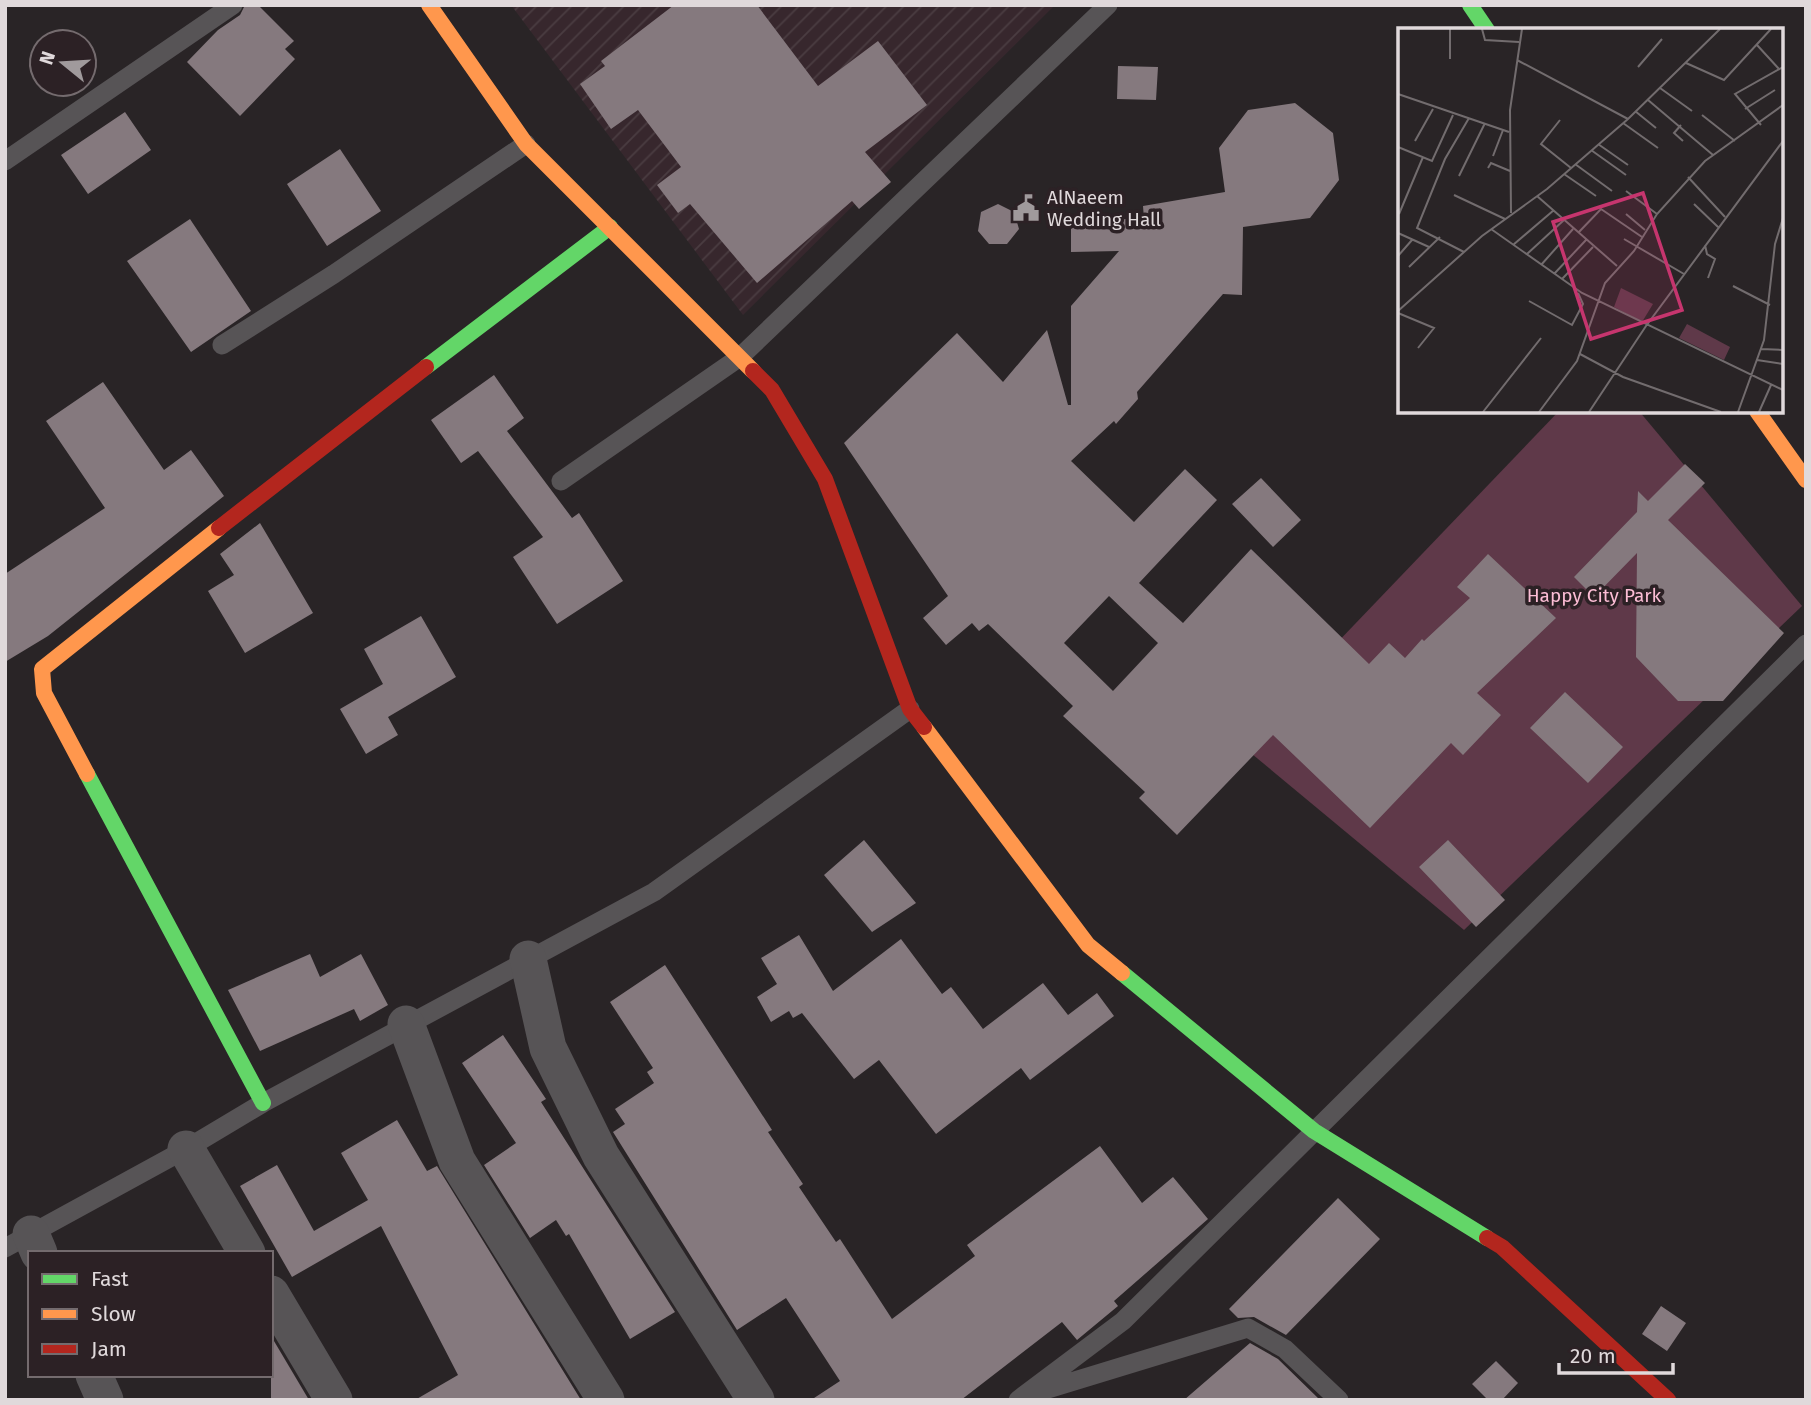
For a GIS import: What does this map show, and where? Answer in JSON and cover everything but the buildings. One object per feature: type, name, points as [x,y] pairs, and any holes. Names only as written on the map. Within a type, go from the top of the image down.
[{"type":"street","points":[[429,5],[526,144],[772,390],[825,479],[910,709],[1088,945],[1314,1131],[1502,1247],[1668,1400]]},
{"type":"street","points":[[1470,5],[1487,28]]},
{"type":"street","points":[[263,1102],[44,693],[42,669],[286,474],[610,227]]},
{"type":"street","points":[[1758,413],[1806,480]]},
{"type":"street","points":[[528,959],[548,1048],[601,1156],[756,1400]]},
{"type":"street","points":[[406,1024],[457,1161],[606,1400]]},
{"type":"street","points":[[186,1149],[246,1251]]},
{"type":"street","points":[[273,1297],[334,1400]]},
{"type":"street","points":[[95,1377],[105,1400]]},
{"type":"lane","points":[[5,160],[233,5]]},
{"type":"lane","points":[[562,481],[740,357],[1108,5]]},
{"type":"lane","points":[[222,345],[334,274],[526,144]]},
{"type":"lane","points":[[1020,1399],[1123,1321],[1806,644]]},
{"type":"lane","points":[[25,1245],[263,1102],[654,892],[910,709]]},
{"type":"lane","points":[[1020,1399],[1248,1328],[1285,1349],[1339,1400]]},
{"type":"shaded area","points":[[511,5],[1055,5],[743,315]]},
{"type":"green space","name":"Happy City Park","points":[[1557,413],[1641,413],[1802,606],[1464,930],[1240,744]]},
{"type":"traffic: fast","points":[[1470,5],[1486,28]]},
{"type":"traffic: fast","points":[[426,367],[610,227]]},
{"type":"traffic: fast","points":[[87,774],[263,1103]]},
{"type":"traffic: fast","points":[[1122,973],[1314,1131],[1487,1238]]},
{"type":"traffic: slow","points":[[429,5],[526,144],[753,371]]},
{"type":"traffic: slow","points":[[1758,413],[1806,480]]},
{"type":"traffic: slow","points":[[87,774],[44,693],[42,669],[219,528]]},
{"type":"traffic: slow","points":[[924,727],[1088,945],[1122,973]]},
{"type":"traffic: jam","points":[[219,528],[426,367]]},
{"type":"traffic: jam","points":[[753,371],[772,390],[825,479],[910,709],[924,727]]},
{"type":"traffic: jam","points":[[1487,1238],[1502,1247],[1668,1400]]},
{"type":"place","name":"AlNaeem Wedding Hall","points":[[1026,208]]}]
